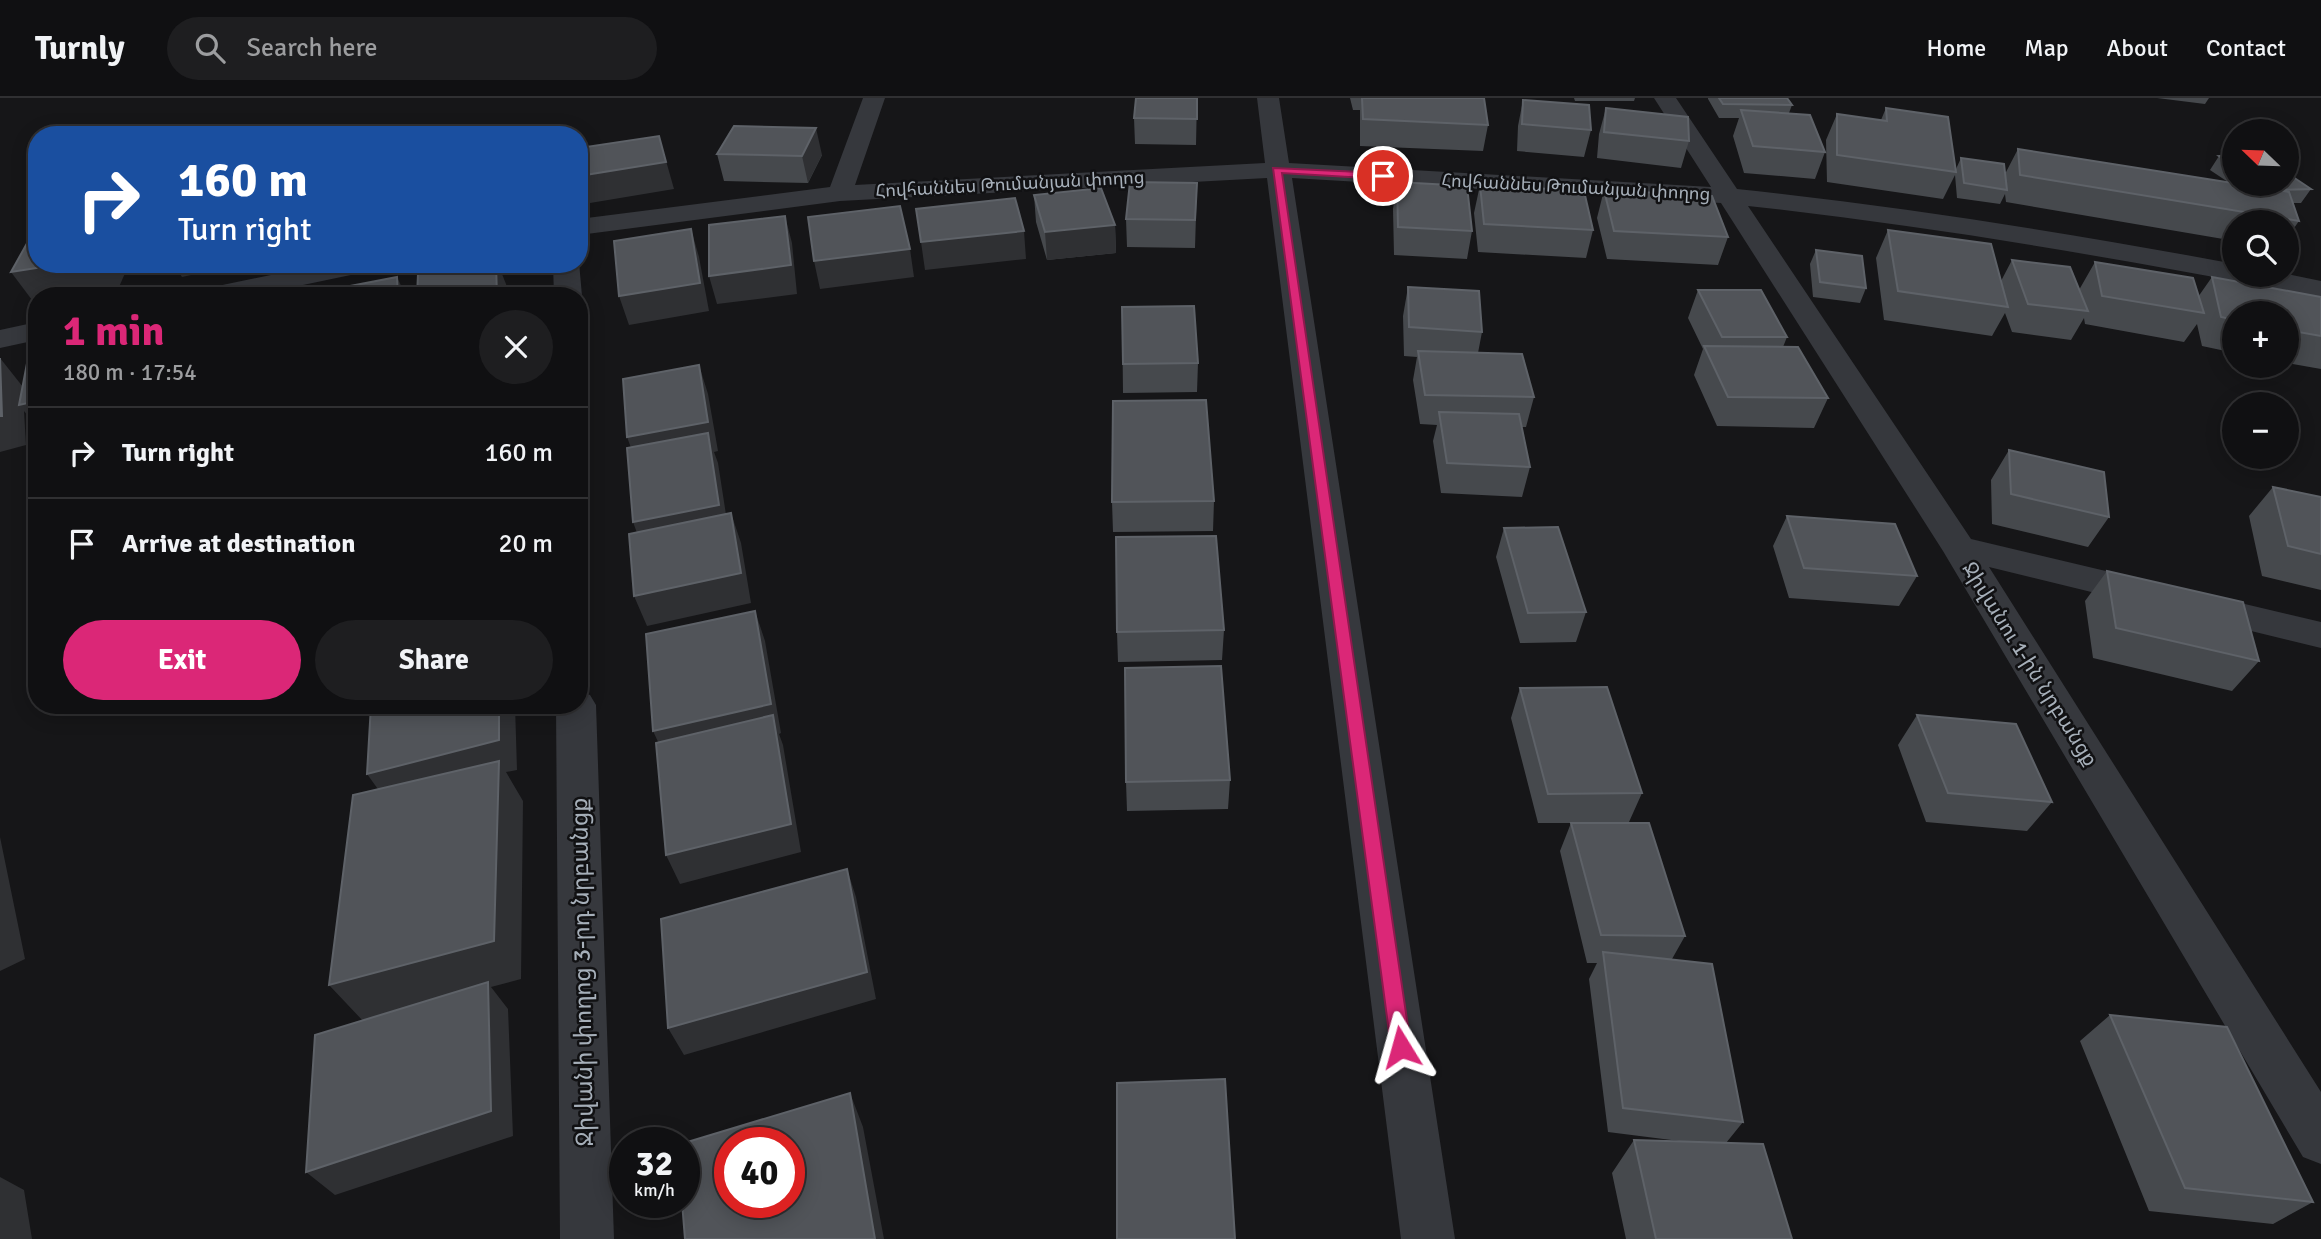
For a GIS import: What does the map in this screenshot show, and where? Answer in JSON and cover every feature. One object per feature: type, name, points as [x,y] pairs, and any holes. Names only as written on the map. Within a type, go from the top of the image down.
[{"type":"street","points":[[840,193],[874,98]]},
{"type":"street","points":[[1268,98],[1428,1239]]},
{"type":"street","name":"Ջիվանու 1-ին նրբանցք","points":[[1665,98],[1959,548],[2302,1084],[2321,1139]]},
{"type":"street","name":"Հովհաննես Թումանյան փողոց","points":[[588,226],[840,193],[1277,170],[1729,196],[1885,213],[2108,248],[2222,270]]},
{"type":"street","points":[[252,287],[321,273]]},
{"type":"street","points":[[2299,285],[2321,289]]},
{"type":"street","points":[[0,339],[28,333]]},
{"type":"street","points":[[1959,548],[2321,635]]},
{"type":"street","name":"Ջիվանի փողոց 3-րդ նրբանցք","points":[[576,714],[587,1239]]},
{"type":"building","points":[[1136,98],[1197,98],[1197,119],[1134,118]]},
{"type":"building","points":[[1362,98],[1484,98],[1488,125],[1363,119]]},
{"type":"building","points":[[1719,98],[1787,98],[1792,105],[1723,104]]},
{"type":"building","points":[[1523,100],[1589,105],[1591,130],[1522,124]]},
{"type":"building","points":[[1606,108],[1688,117],[1689,141],[1604,132]]},
{"type":"building","points":[[1886,108],[1948,117],[1956,172],[1837,155],[1837,114],[1887,121]]},
{"type":"building","points":[[1741,110],[1810,115],[1825,152],[1753,146]]},
{"type":"building","points":[[734,126],[816,128],[802,156],[717,154]]},
{"type":"building","points":[[659,136],[666,162],[588,175],[588,147]]},
{"type":"building","points":[[2018,149],[2222,181],[2222,196],[2290,196],[2295,210],[2232,210],[2020,175]]},
{"type":"building","points":[[1961,158],[2004,164],[2007,190],[1964,183]]},
{"type":"building","points":[[1130,182],[1197,183],[1195,220],[1126,219]]},
{"type":"building","points":[[1397,182],[1467,186],[1472,231],[1398,227]]},
{"type":"building","points":[[2300,182],[2311,189],[2300,189]]},
{"type":"building","points":[[1480,185],[1584,191],[1593,230],[1484,224]]},
{"type":"building","points":[[1101,188],[1115,225],[1045,232],[1034,195]]},
{"type":"building","points":[[1604,190],[1712,196],[1728,237],[1614,231]]},
{"type":"building","points":[[1015,198],[1024,231],[921,242],[916,209]]},
{"type":"building","points":[[900,206],[910,249],[814,261],[808,217]]},
{"type":"building","points":[[785,216],[791,265],[709,276],[709,225]]},
{"type":"building","points":[[691,229],[700,283],[619,296],[614,241]]},
{"type":"building","points":[[1888,230],[1991,244],[2008,307],[1898,291]]},
{"type":"building","points":[[28,242],[28,269],[11,272]]},
{"type":"building","points":[[1816,250],[1862,256],[1866,288],[1820,282]]},
{"type":"building","points":[[2012,260],[2070,267],[2088,311],[2028,304]]},
{"type":"building","points":[[2095,262],[2193,278],[2204,313],[2102,296]]},
{"type":"building","points":[[496,273],[497,287],[417,287],[418,274]]},
{"type":"building","points":[[397,277],[398,287],[345,287]]},
{"type":"building","points":[[2212,277],[2222,279],[2222,287],[2266,287],[2321,297],[2321,336],[2299,332],[2299,301],[2222,301],[2221,317]]},
{"type":"building","points":[[1408,287],[1479,291],[1482,332],[1409,327]]},
{"type":"building","points":[[1698,290],[1761,290],[1787,337],[1722,337]]},
{"type":"building","points":[[1194,306],[1198,363],[1123,364],[1122,307]]},
{"type":"building","points":[[1704,346],[1798,347],[1828,398],[1728,397]]},
{"type":"building","points":[[1418,351],[1522,354],[1534,397],[1425,395]]},
{"type":"building","points":[[0,358],[2,416],[0,416]]},
{"type":"building","points":[[28,358],[28,403],[19,405]]},
{"type":"building","points":[[699,365],[708,422],[627,437],[623,379]]},
{"type":"building","points":[[1206,400],[1214,501],[1112,502],[1113,401]]},
{"type":"building","points":[[1439,412],[1519,414],[1530,467],[1447,463]]},
{"type":"building","points":[[708,433],[719,505],[633,522],[627,448]]},
{"type":"building","points":[[2009,450],[2104,472],[2109,517],[2011,494]]},
{"type":"building","points":[[2273,487],[2321,497],[2321,554],[2288,546]]},
{"type":"building","points":[[731,513],[741,573],[634,596],[629,534]]},
{"type":"building","points":[[1787,516],[1895,524],[1917,576],[1804,568]]},
{"type":"building","points":[[1558,527],[1586,612],[1528,613],[1504,528]]},
{"type":"building","points":[[1216,536],[1224,630],[1117,632],[1116,537]]},
{"type":"building","points":[[2107,571],[2243,602],[2259,661],[2116,628]]},
{"type":"building","points":[[755,611],[771,704],[653,731],[646,634]]},
{"type":"building","points":[[1221,666],[1230,780],[1126,782],[1125,668]]},
{"type":"building","points":[[1607,687],[1642,793],[1548,794],[1520,688]]},
{"type":"building","points":[[370,714],[499,714],[499,740],[367,774]]},
{"type":"building","points":[[773,715],[791,824],[666,855],[656,743]]},
{"type":"building","points":[[1917,715],[2016,724],[2052,802],[1948,793]]},
{"type":"building","points":[[499,761],[494,941],[329,985],[353,795]]},
{"type":"building","points":[[1571,823],[1649,823],[1685,936],[1601,935]]},
{"type":"building","points":[[847,869],[867,972],[668,1028],[661,919]]},
{"type":"building","points":[[1603,952],[1712,964],[1743,1122],[1623,1108]]},
{"type":"building","points":[[488,982],[491,1111],[306,1172],[315,1035]]},
{"type":"building","points":[[2110,1015],[2227,1027],[2313,1202],[2185,1188]]},
{"type":"building","points":[[1225,1079],[1235,1239],[1117,1239],[1117,1083]]},
{"type":"building","points":[[850,1093],[875,1239],[685,1239],[683,1218],[700,1218],[700,1138],[714,1134],[714,1218],[805,1218],[805,1127],[737,1127]]},
{"type":"building","points":[[1634,1140],[1763,1144],[1792,1239],[1656,1239]]},
{"type":"route","points":[[1383,176],[1277,170],[1401,1047]]}]
